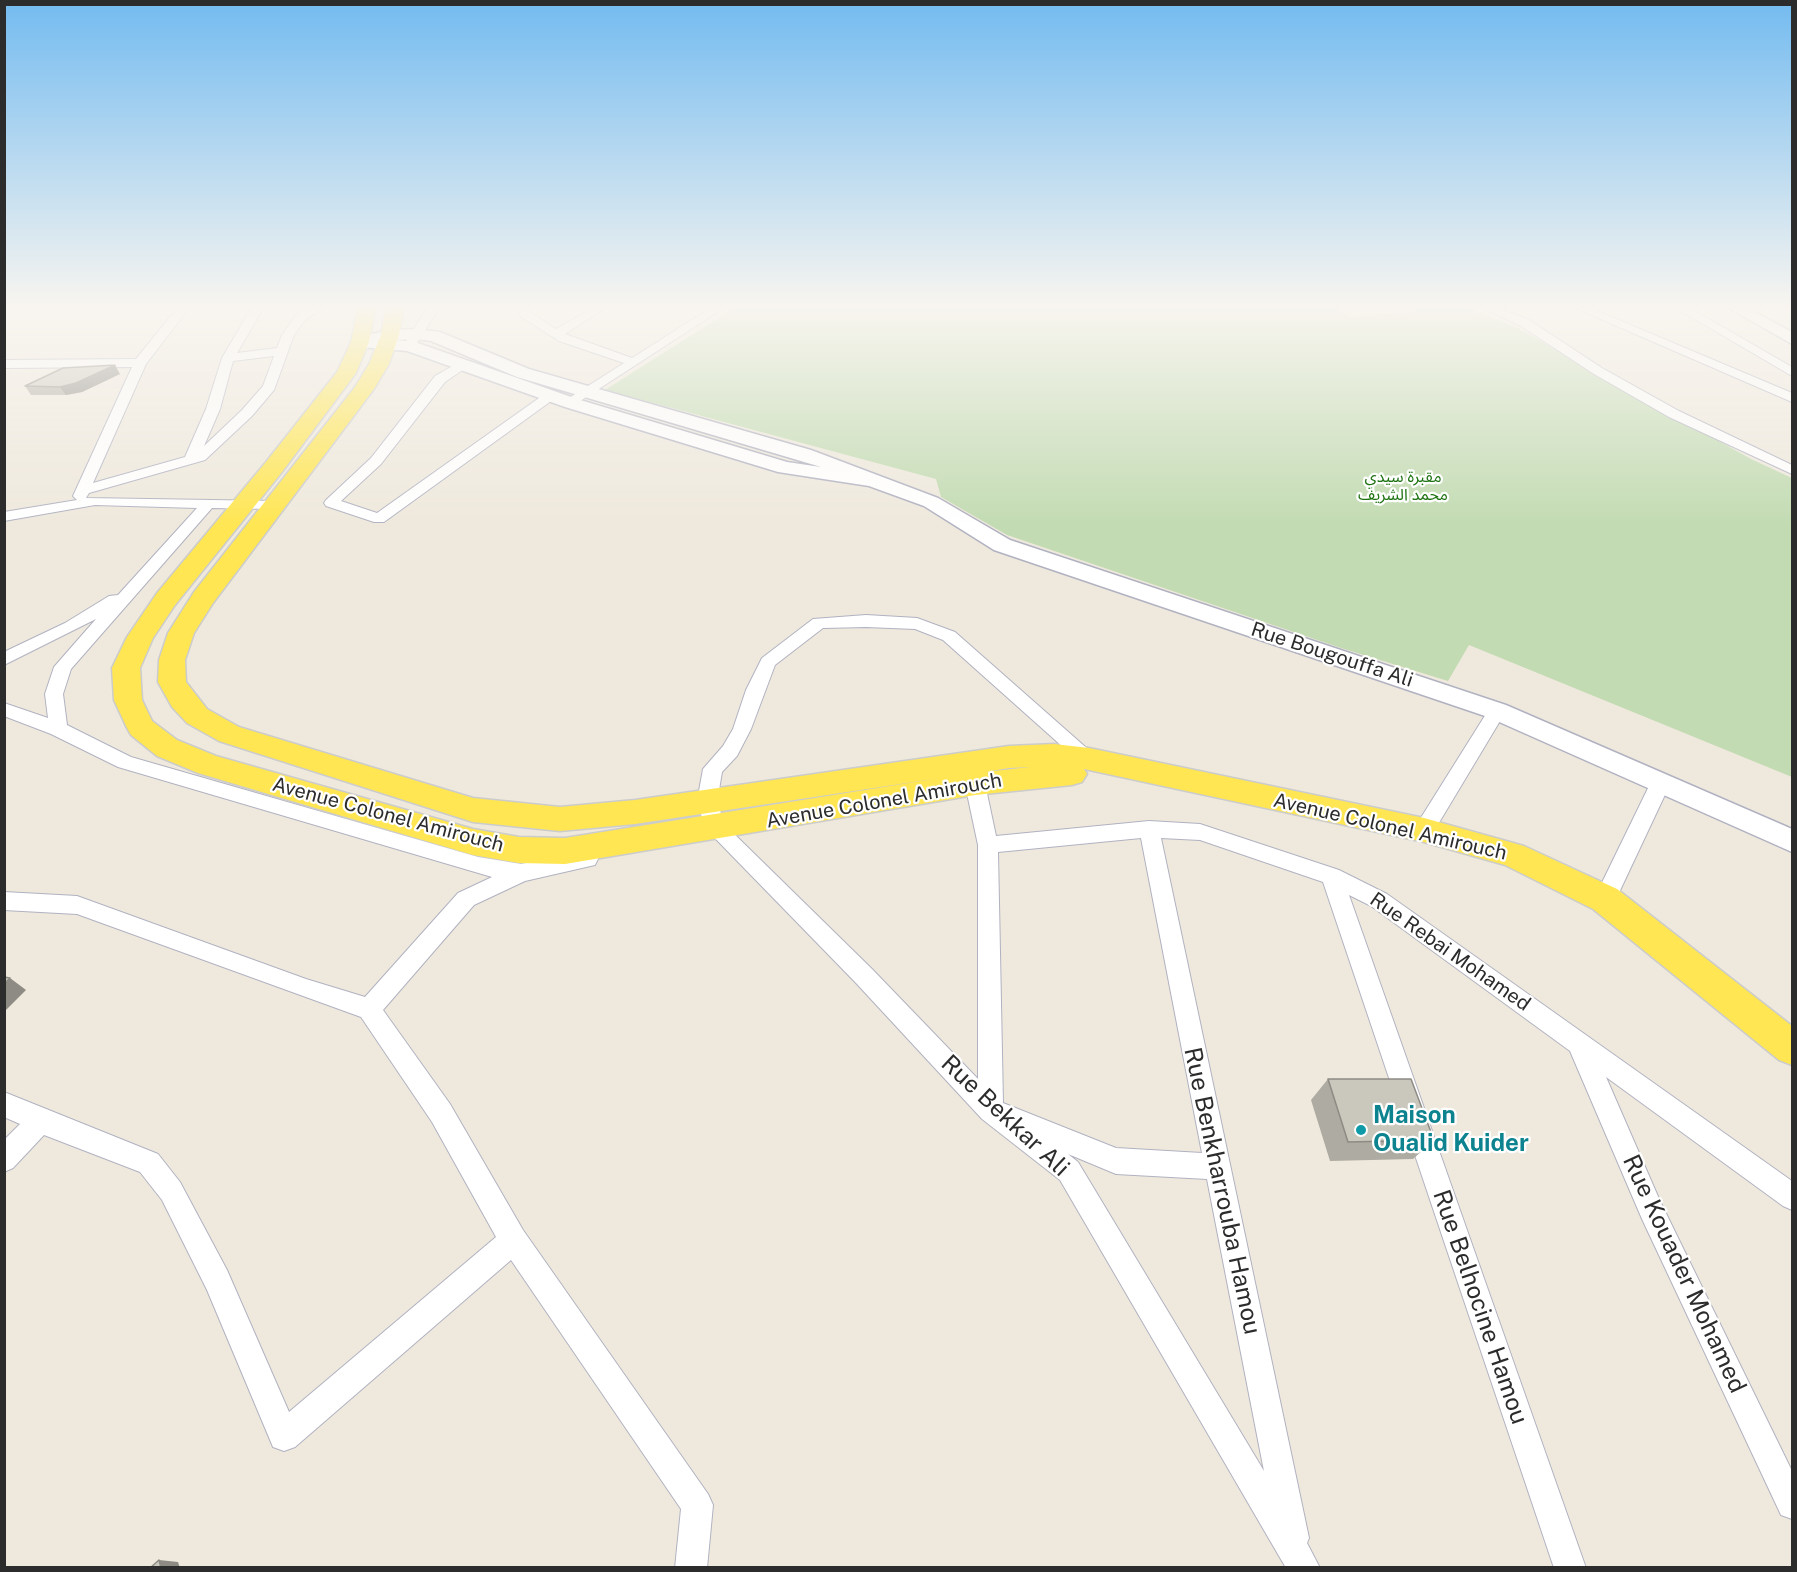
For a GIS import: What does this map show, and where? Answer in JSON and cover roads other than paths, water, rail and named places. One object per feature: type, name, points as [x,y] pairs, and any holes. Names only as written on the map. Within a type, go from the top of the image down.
[{"type":"main road","name":"Avenue Colonel Amirouch","points":[[340,380],[166,599],[135,648],[126,668],[128,700],[141,728],[167,748],[208,765],[473,842],[519,850],[565,850],[716,830],[975,784],[1046,775],[1144,772]]},
{"type":"main road","name":"Avenue Colonel Amirouch","points":[[369,380],[203,598],[181,633],[172,660],[172,682],[182,700],[197,716],[229,734],[473,810],[560,819],[707,802],[1009,757],[1054,755],[1089,759],[1424,830],[1513,855],[1605,899],[1792,1048]]},
{"type":"street","points":[[76,504],[132,380]]},
{"type":"street","points":[[190,461],[213,409],[221,380]]},
{"type":"street","points":[[83,490],[200,457],[247,413],[269,387],[271,380]]},
{"type":"street","points":[[439,380],[376,461],[331,503],[379,519],[551,396]]},
{"type":"street","points":[[508,380],[571,403],[784,468],[868,480]]},
{"type":"street","points":[[548,380],[804,454],[868,480]]},
{"type":"street","points":[[571,403],[605,380]]},
{"type":"street","points":[[1615,380],[1674,414],[1792,470]]},
{"type":"street","points":[[1751,380],[1792,398]]},
{"type":"street","points":[[1769,380],[1792,390]]},
{"type":"street","name":"Rue Bougouffa Ali","points":[[868,480],[931,502],[1002,544],[1497,711],[1792,841]]},
{"type":"street","points":[[4,517],[95,501],[274,505]]},
{"type":"street","points":[[58,729],[54,694],[63,667],[208,504]]},
{"type":"street","points":[[4,658],[71,627],[137,585]]},
{"type":"street","points":[[707,802],[713,769],[730,751],[742,729],[755,690],[768,662],[819,623],[866,621],[917,624],[949,636],[1089,759]]},
{"type":"street","points":[[4,709],[58,729],[125,762],[478,866],[521,873]]},
{"type":"street","points":[[1424,830],[1497,711]]},
{"type":"street","points":[[1605,899],[1662,782]]},
{"type":"street","points":[[975,784],[988,845],[991,1110],[1116,1161],[1217,1167]]},
{"type":"street","name":"Rue Bekkar Ali","points":[[707,802],[716,830],[864,976],[991,1110],[1069,1172],[1300,1560]]},
{"type":"street","name":"Rue Rebai Mohamed","points":[[988,845],[1149,829],[1200,832],[1332,876],[1379,900],[1792,1197]]},
{"type":"street","name":"Rue Benkharrouba Hamou","points":[[1149,829],[1300,1560]]},
{"type":"street","points":[[466,899],[521,873],[590,858],[646,839]]},
{"type":"street","points":[[369,1009],[466,899],[478,866]]},
{"type":"street","name":"Rue Belhocine Hamou","points":[[1332,876],[1570,1568]]},
{"type":"street","points":[[4,901],[77,905],[306,989],[369,1009],[441,1113],[513,1240],[697,1505],[691,1568]]},
{"type":"street","name":"Rue Kouader Mohamed","points":[[1579,1042],[1652,1210],[1792,1504]]},
{"type":"street","points":[[4,1104],[40,1121],[149,1163],[171,1191],[217,1280],[277,1413],[284,1436],[513,1240]]},
{"type":"street","points":[[4,1159],[40,1121]]},
{"type":"place","name":"Maison Oualid Kuider","points":[[1361,1130]]},
{"type":"park label","name":"مقبرة سيدي محمد الشريف","points":[[1403,486]]}]
